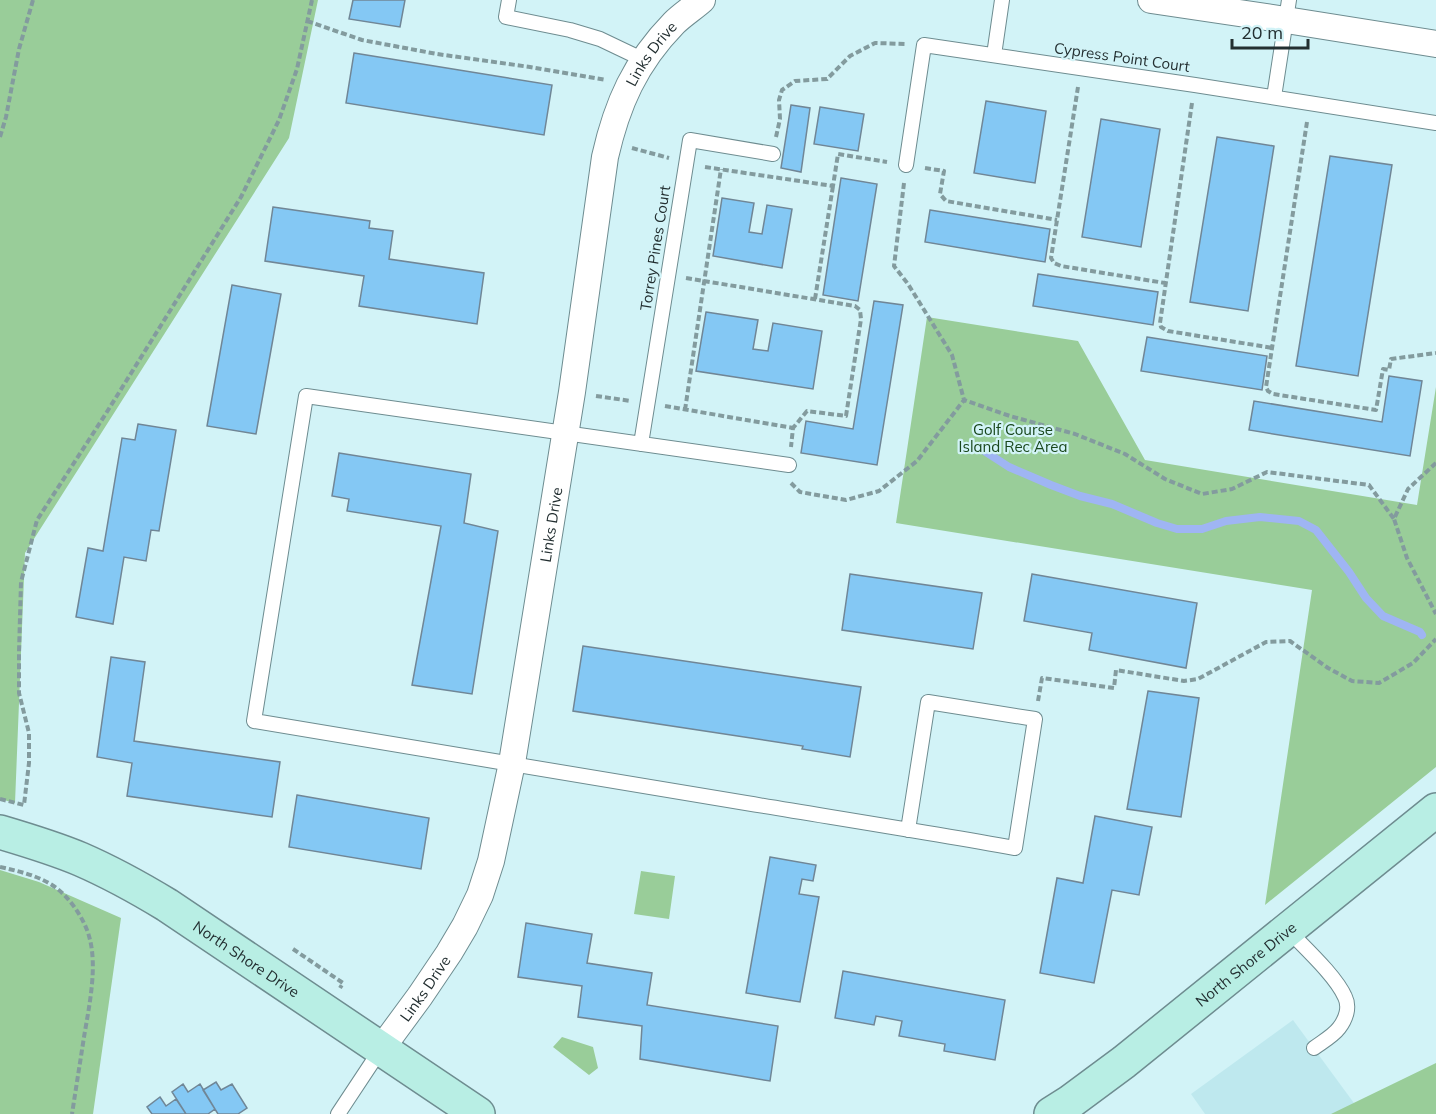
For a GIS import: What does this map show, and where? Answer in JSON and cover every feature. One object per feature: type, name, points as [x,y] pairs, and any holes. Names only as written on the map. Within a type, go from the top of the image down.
[{"type":"street","name":"Links Drive","points":[[381,1049],[449,953],[476,905],[491,861],[512,763],[572,392],[608,142],[629,84],[651,48],[675,21],[702,0]]},
{"type":"street","points":[[1152,0],[1288,10],[1436,44]]},
{"type":"street","name":"North Shore Drive","points":[[1051,1114],[1116,1068],[1436,810]]},
{"type":"street","name":"North Shore Drive","points":[[0,832],[70,855],[136,886],[478,1114]]},
{"type":"lane","points":[[509,0],[506,16],[600,39],[644,60]]},
{"type":"lane","points":[[994,55],[1002,0]]},
{"type":"lane","points":[[1274,98],[1288,10]]},
{"type":"lane","points":[[906,165],[924,45]]},
{"type":"lane","name":"Cypress Point Court","points":[[924,45],[1436,123]]},
{"type":"lane","name":"Torrey Pines Court","points":[[641,444],[690,140],[773,154]]},
{"type":"lane","points":[[789,465],[306,396],[254,721],[1015,848],[1035,719],[928,702],[908,830]]},
{"type":"lane","points":[[1287,929],[1334,979],[1346,998],[1346,1016],[1338,1030],[1314,1048]]},
{"type":"lane","points":[[338,1114],[381,1049]]},
{"type":"path","points":[[0,137],[19,49],[33,0]]},
{"type":"path","points":[[0,799],[24,805],[29,764],[29,733],[19,693],[21,582],[38,520],[241,197],[279,120],[297,69],[312,0]]},
{"type":"path","points":[[307,21],[362,40],[629,84]]},
{"type":"path","points":[[773,154],[780,118],[779,100],[782,90],[795,81],[827,79],[850,56],[875,43],[924,45]]},
{"type":"path","points":[[1081,68],[1051,258],[1054,264],[1061,266],[1165,284]]},
{"type":"path","points":[[1195,85],[1165,284],[1161,327],[1168,331],[1273,348]]},
{"type":"path","points":[[1310,103],[1266,387],[1268,391],[1273,394],[1376,410],[1383,369],[1389,370],[1391,359],[1436,353]]},
{"type":"path","points":[[608,142],[721,170],[833,186]]},
{"type":"path","points":[[815,299],[838,154],[944,171],[940,194],[946,201],[1057,220]]},
{"type":"path","points":[[906,165],[894,266],[908,284],[952,355],[964,400]]},
{"type":"path","points":[[684,410],[721,170]]},
{"type":"path","points":[[668,276],[855,306],[860,310],[861,319],[846,416],[807,411],[793,428],[788,479],[800,492],[846,500],[879,491],[917,461],[964,400]]},
{"type":"path","points":[[572,392],[793,428]]},
{"type":"path","points":[[964,400],[1010,416],[1075,434],[1125,454],[1165,479],[1202,494],[1232,489],[1267,472],[1369,485],[1394,519],[1407,558],[1436,614]]},
{"type":"path","points":[[1394,519],[1408,489],[1436,463]]},
{"type":"path","points":[[1035,719],[1042,678],[1114,688],[1116,670],[1184,681],[1198,679],[1266,642],[1290,641],[1328,668],[1352,681],[1379,683],[1413,663],[1436,639]]},
{"type":"path","points":[[0,867],[25,873],[53,885],[81,916],[90,938],[93,970],[72,1114]]},
{"type":"path","points":[[293,949],[343,983],[340,989]]},
{"type":"shaded area","points":[[1293,1020],[1362,1114],[1205,1114],[1191,1094]]},
{"type":"green space","points":[[0,0],[318,0],[289,138],[25,553],[15,803],[0,799]]},
{"type":"green space","name":"Golf Course Island Rec Area","points":[[927,317],[1078,341],[1145,460],[1417,505],[1436,387],[1436,767],[1265,905],[1312,590],[896,523]]},
{"type":"green space","points":[[0,870],[39,882],[121,918],[93,1114],[0,1114]]},
{"type":"green space","points":[[641,871],[675,876],[669,919],[634,914]]},
{"type":"green space","points":[[562,1037],[593,1047],[598,1068],[589,1075],[553,1047]]},
{"type":"green space","points":[[1436,1063],[1436,1114],[1331,1114]]},
{"type":"building","points":[[353,0],[405,0],[400,27],[349,19]]},
{"type":"building","points":[[354,53],[552,85],[544,135],[346,103]]},
{"type":"building","points":[[986,101],[1046,111],[1035,183],[974,173]]},
{"type":"building","points":[[791,105],[810,108],[801,172],[781,168]]},
{"type":"building","points":[[820,107],[864,114],[858,151],[814,144]]},
{"type":"building","points":[[1101,119],[1160,129],[1141,247],[1082,237]]},
{"type":"building","points":[[1217,137],[1274,146],[1248,311],[1190,302]]},
{"type":"building","points":[[1330,156],[1392,165],[1358,376],[1296,366]]},
{"type":"building","points":[[841,178],[877,184],[858,301],[823,295]]},
{"type":"building","points":[[722,198],[754,203],[749,232],[762,234],[767,205],[792,209],[782,268],[713,256]]},
{"type":"building","points":[[273,207],[370,221],[369,228],[393,231],[389,259],[484,273],[477,324],[359,306],[364,276],[265,261]]},
{"type":"building","points":[[930,210],[1050,229],[1045,262],[925,242]]},
{"type":"building","points":[[1038,274],[1158,292],[1153,325],[1033,306]]},
{"type":"building","points":[[232,285],[281,294],[256,434],[207,426]]},
{"type":"building","points":[[874,301],[903,305],[877,465],[801,453],[806,421],[853,429]]},
{"type":"building","points":[[706,312],[758,320],[753,349],[768,351],[773,323],[822,331],[813,389],[696,371]]},
{"type":"building","points":[[1147,337],[1267,356],[1262,390],[1141,371]]},
{"type":"building","points":[[1389,376],[1422,381],[1410,456],[1249,430],[1254,401],[1382,422]]},
{"type":"building","points":[[138,424],[176,430],[159,531],[151,530],[146,561],[124,557],[113,624],[76,617],[88,548],[103,551],[122,438],[135,440]]},
{"type":"building","points":[[339,453],[471,474],[464,523],[498,531],[472,694],[412,685],[441,526],[347,511],[349,499],[332,496]]},
{"type":"building","points":[[850,574],[982,593],[973,649],[842,630]]},
{"type":"building","points":[[1032,574],[1197,603],[1186,668],[1089,650],[1092,633],[1024,621]]},
{"type":"building","points":[[583,646],[861,687],[850,757],[802,749],[803,746],[573,711]]},
{"type":"building","points":[[111,657],[145,662],[134,741],[280,762],[272,817],[127,796],[132,763],[97,757]]},
{"type":"building","points":[[1148,691],[1199,698],[1181,817],[1127,809]]},
{"type":"building","points":[[297,795],[429,818],[421,869],[289,847]]},
{"type":"building","points":[[1095,816],[1152,827],[1139,895],[1112,890],[1094,983],[1040,973],[1057,878],[1083,883]]},
{"type":"building","points":[[770,857],[816,865],[813,881],[802,879],[799,894],[819,897],[800,1002],[746,993]]},
{"type":"building","points":[[526,923],[592,934],[587,963],[652,973],[647,1005],[778,1026],[770,1081],[640,1059],[642,1026],[578,1017],[582,986],[518,977]]},
{"type":"building","points":[[843,971],[1005,1000],[995,1060],[944,1051],[945,1044],[899,1036],[902,1021],[876,1016],[874,1025],[835,1018]]},
{"type":"building","points":[[216,1082],[221,1090],[232,1084],[247,1108],[238,1114],[218,1114],[203,1090]]},
{"type":"building","points":[[183,1084],[188,1092],[200,1084],[215,1109],[208,1114],[186,1114],[172,1092]]},
{"type":"building","points":[[160,1097],[166,1106],[176,1099],[186,1114],[152,1114],[147,1107]]},
{"type":"waterway","points":[[978,447],[1009,467],[1051,485],[1080,496],[1112,504],[1177,529],[1202,529],[1226,521],[1260,517],[1299,521],[1316,530],[1366,598],[1383,616],[1420,632],[1422,635]]}]
